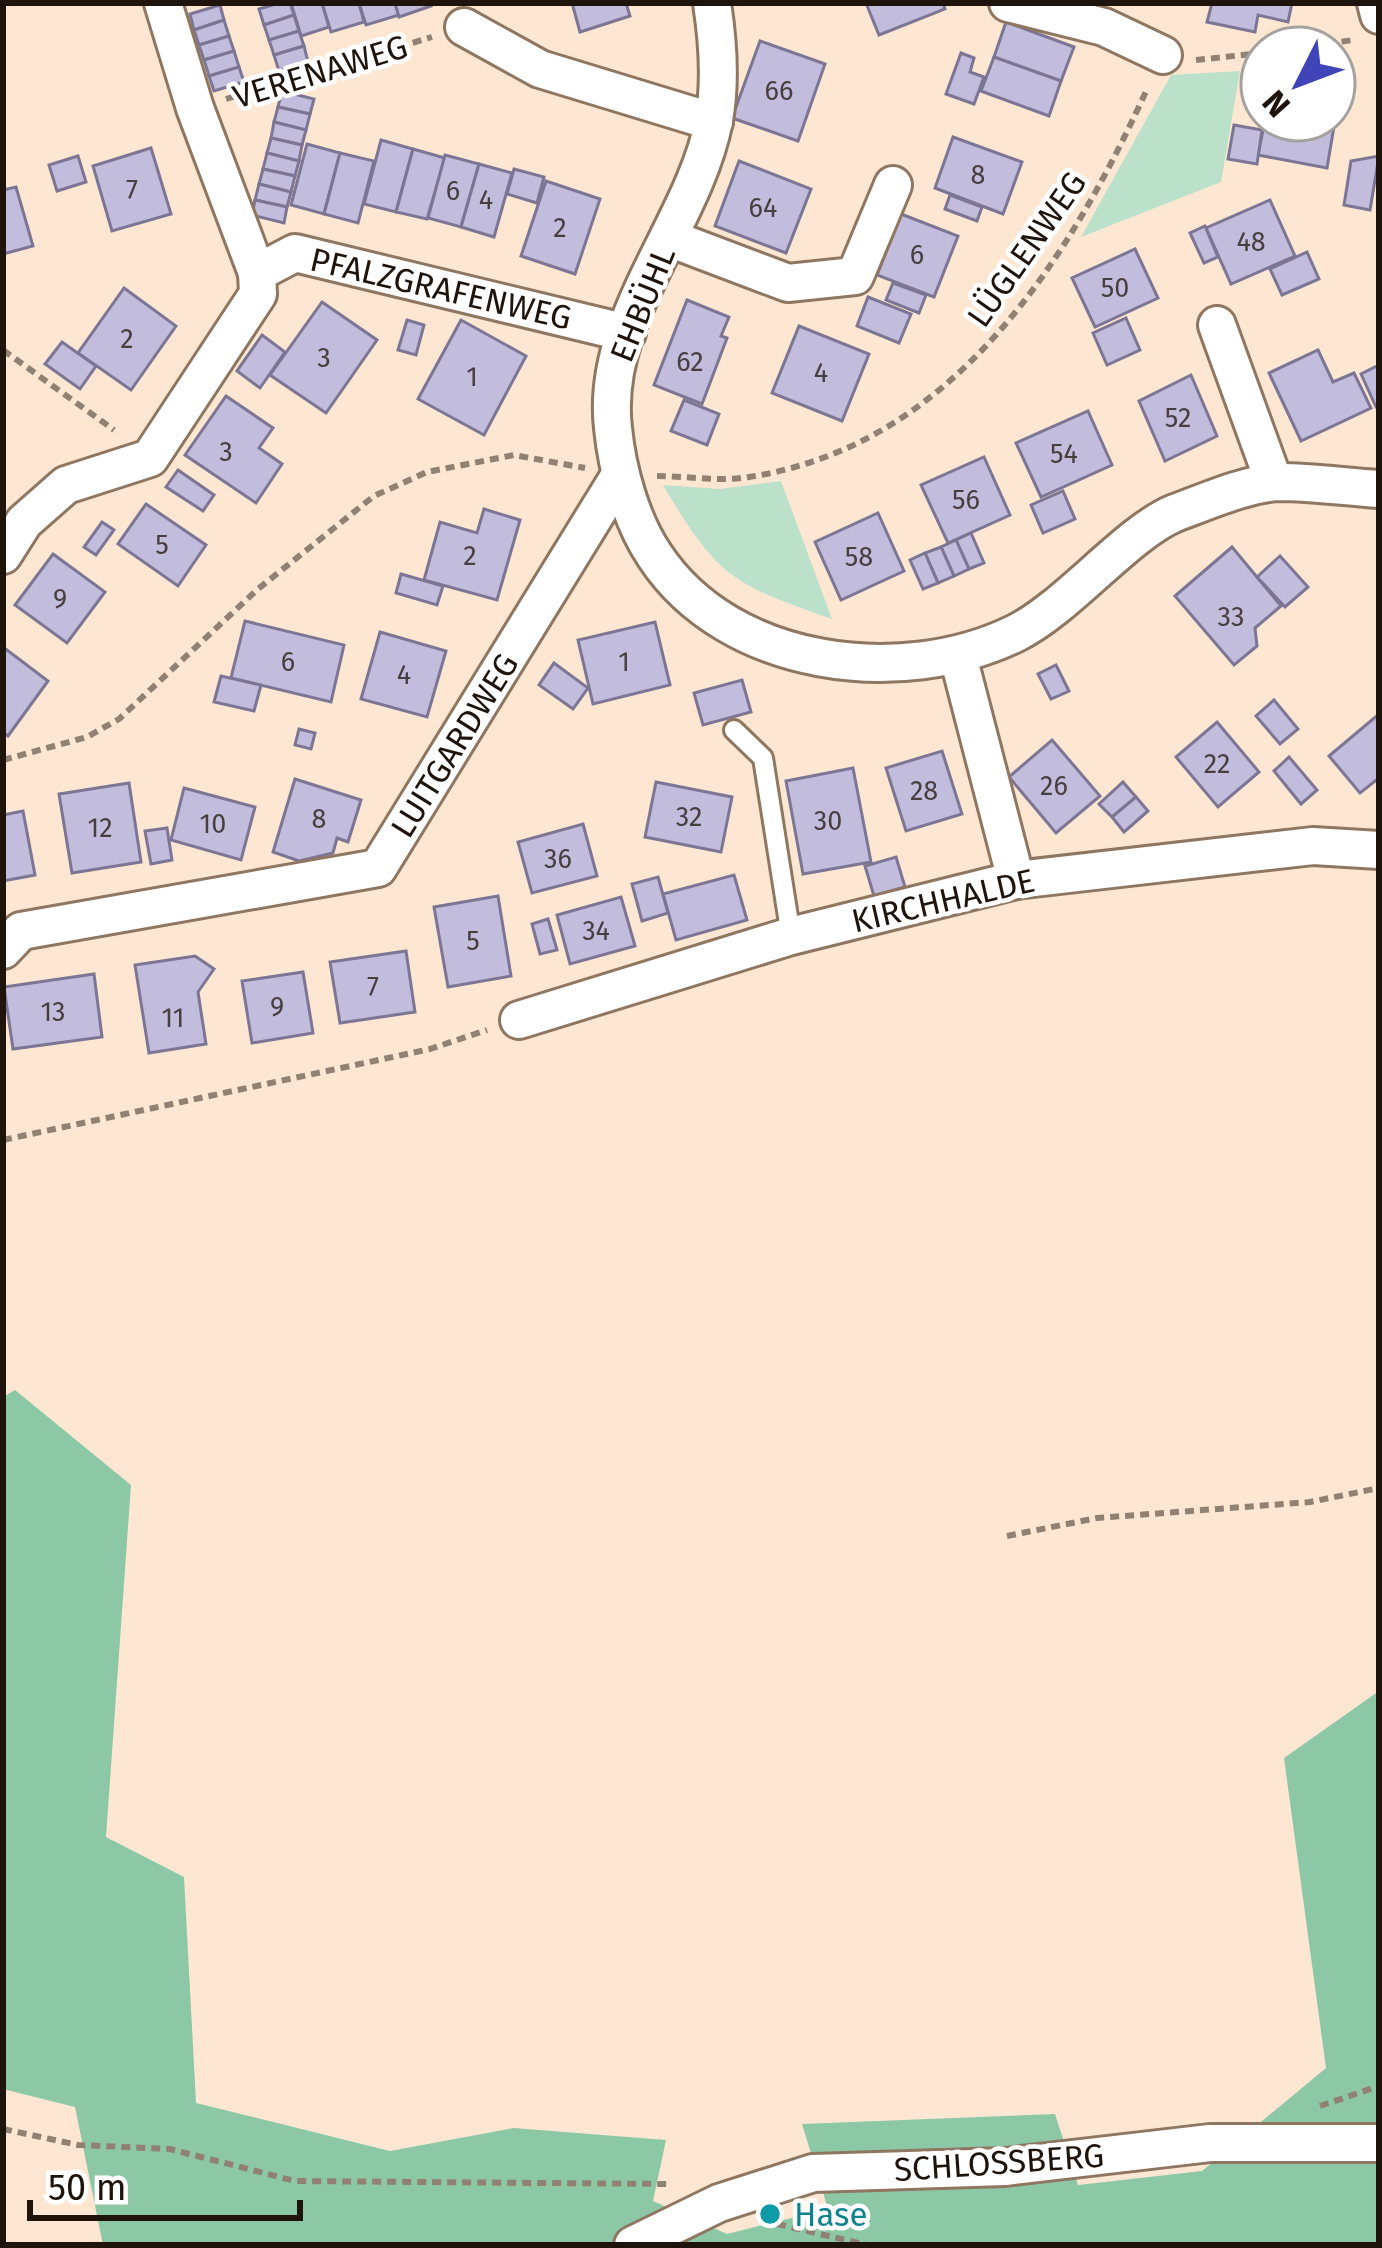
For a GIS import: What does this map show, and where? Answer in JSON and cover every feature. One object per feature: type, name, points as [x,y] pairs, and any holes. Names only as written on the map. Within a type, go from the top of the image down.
[{"type":"street","points":[[3,555],[24,523],[66,485],[150,458],[259,294],[257,273],[195,108],[163,3]]},
{"type":"street","name":"EHBÜHL","points":[[712,3],[720,50],[714,122],[627,333],[614,374],[612,423],[620,475],[655,556],[710,612],[783,650],[859,663],[958,656],[1019,632],[1170,515],[1274,482],[1379,489]]},
{"type":"street","points":[[1009,3],[1104,27],[1162,55]]},
{"type":"street","points":[[464,28],[541,69],[714,122]]},
{"type":"street","points":[[670,238],[788,283],[855,276],[893,185]]},
{"type":"street","name":"PFALZGRAFENWEG","points":[[257,273],[295,253],[627,333]]},
{"type":"street","points":[[1217,325],[1274,482]]},
{"type":"street","name":"LUITGARDWEG","points":[[3,950],[20,931],[378,868],[620,475]]},
{"type":"street","points":[[958,656],[1016,880]]},
{"type":"street","name":"KIRCHHALDE","points":[[519,1020],[791,936],[1016,880],[1313,846],[1379,850]]},
{"type":"street","name":"SCHLOSSBERG","points":[[633,2245],[719,2203],[813,2173],[1005,2167],[1210,2144],[1379,2143]]},
{"type":"lane","points":[[734,730],[764,758],[791,936]]},
{"type":"path","name":"VERENAWEG","points":[[195,108],[464,28]]},
{"type":"path","points":[[1162,55],[1207,62],[1238,57]]},
{"type":"path","name":"LÜGLENWEG","points":[[3,760],[87,737],[119,718],[258,589],[374,496],[409,480],[459,463],[514,455],[620,475],[746,478],[831,458],[911,415],[980,357],[1039,282],[1112,166],[1162,55]]},
{"type":"path","points":[[3,350],[150,458]]},
{"type":"path","points":[[3,1140],[430,1049],[519,1020]]},
{"type":"path","points":[[1007,1536],[1097,1518],[1310,1502],[1379,1488]]},
{"type":"path","points":[[3,2129],[78,2146],[170,2149],[295,2181],[689,2184],[741,2215],[867,2245]]},
{"type":"green space","points":[[1238,71],[1221,182],[1081,237],[1171,75]]},
{"type":"green space","points":[[781,481],[832,619],[771,596],[731,574],[699,540],[663,485],[720,489]]},
{"type":"green space","points":[[15,1390],[131,1485],[106,1837],[184,1877],[196,2103],[390,2151],[514,2128],[666,2140],[653,2201],[727,2234],[828,2209],[802,2124],[1055,2114],[1078,2185],[1202,2171],[1326,2068],[1284,1758],[1379,1691],[1379,2245],[103,2245],[75,2107],[3,2089],[3,1397]]},
{"type":"building","points":[[290,3],[294,15],[264,25],[259,9]]},
{"type":"building","points":[[291,3],[322,3],[329,27],[301,36]]},
{"type":"building","points":[[322,3],[359,3],[364,22],[331,32]]},
{"type":"building","points":[[359,3],[395,3],[399,15],[366,25]]},
{"type":"building","points":[[395,3],[430,3],[431,6],[399,17]]},
{"type":"building","points":[[572,3],[626,3],[630,16],[580,32]]},
{"type":"building","points":[[866,3],[943,3],[945,9],[879,35]]},
{"type":"building","points":[[1212,3],[1292,3],[1288,22],[1258,15],[1256,24],[1238,24],[1238,28],[1207,22]]},
{"type":"building","points":[[220,5],[224,20],[194,30],[190,14]]},
{"type":"building","points":[[294,15],[299,31],[269,40],[264,25]]},
{"type":"building","points":[[224,20],[229,36],[199,45],[194,30]]},
{"type":"building","points":[[1006,22],[1074,47],[1061,81],[994,57]]},
{"type":"building","points":[[299,31],[304,46],[274,55],[269,40]]},
{"type":"building","points":[[229,36],[234,51],[204,60],[199,45]]},
{"type":"building","points":[[760,41],[825,64],[798,141],[732,118]]},
{"type":"building","points":[[304,46],[308,62],[279,71],[274,55]]},
{"type":"building","points":[[234,51],[239,67],[209,76],[204,60]]},
{"type":"building","points":[[961,53],[974,58],[970,72],[984,77],[974,104],[946,94]]},
{"type":"building","points":[[994,57],[1061,81],[1049,116],[981,91]]},
{"type":"building","points":[[239,67],[244,82],[214,91],[209,76]]},
{"type":"building","points":[[282,91],[314,99],[310,114],[278,107]]},
{"type":"building","points":[[278,107],[310,114],[306,130],[274,122]]},
{"type":"building","points":[[274,122],[306,130],[302,145],[271,138]]},
{"type":"building","points":[[1234,125],[1238,126],[1238,144],[1260,144],[1257,164],[1228,159]]},
{"type":"building","points":[[953,137],[1022,162],[1003,214],[935,188]]},
{"type":"building","points":[[271,138],[302,145],[299,161],[267,153]]},
{"type":"building","points":[[381,140],[413,149],[396,212],[364,204]]},
{"type":"building","points":[[307,144],[340,153],[324,214],[291,205]]},
{"type":"building","points":[[1260,144],[1331,144],[1327,168],[1258,155]]},
{"type":"building","points":[[151,148],[171,214],[112,231],[93,166]]},
{"type":"building","points":[[413,149],[445,158],[427,219],[396,212]]},
{"type":"building","points":[[267,153],[299,161],[295,176],[263,169]]},
{"type":"building","points":[[340,153],[374,161],[358,223],[324,214]]},
{"type":"building","points":[[445,155],[479,164],[461,227],[428,218]]},
{"type":"building","points":[[78,156],[86,182],[57,191],[49,165]]},
{"type":"building","points":[[1379,156],[1370,210],[1344,205],[1351,161]]},
{"type":"building","points":[[739,161],[811,189],[786,253],[715,226]]},
{"type":"building","points":[[479,164],[512,173],[494,237],[461,227]]},
{"type":"building","points":[[263,169],[295,176],[291,192],[259,184]]},
{"type":"building","points":[[514,169],[544,177],[537,203],[507,194]]},
{"type":"building","points":[[546,181],[600,199],[575,274],[521,256]]},
{"type":"building","points":[[259,184],[291,192],[287,207],[255,200]]},
{"type":"building","points":[[16,187],[33,246],[3,254],[3,190]]},
{"type":"building","points":[[950,195],[982,207],[977,221],[945,209]]},
{"type":"building","points":[[255,200],[287,207],[284,223],[252,215]]},
{"type":"building","points":[[1270,200],[1295,256],[1231,284],[1206,228]]},
{"type":"building","points":[[901,214],[958,236],[934,297],[877,275]]},
{"type":"building","points":[[1205,226],[1218,257],[1204,263],[1190,233]]},
{"type":"building","points":[[1135,249],[1158,298],[1095,327],[1072,278]]},
{"type":"building","points":[[1307,252],[1319,279],[1282,295],[1270,269]]},
{"type":"building","points":[[893,283],[926,295],[919,313],[886,300]]},
{"type":"building","points":[[124,288],[176,326],[131,390],[78,353]]},
{"type":"building","points":[[868,297],[911,314],[899,343],[857,326]]},
{"type":"building","points":[[687,300],[729,317],[721,336],[727,338],[702,404],[654,385]]},
{"type":"building","points":[[322,302],[377,340],[326,413],[270,375]]},
{"type":"building","points":[[1126,318],[1140,350],[1107,365],[1093,333]]},
{"type":"building","points":[[407,320],[424,325],[416,355],[398,350]]},
{"type":"building","points":[[461,320],[526,356],[484,435],[418,399]]},
{"type":"building","points":[[799,326],[869,354],[842,421],[772,393]]},
{"type":"building","points":[[262,335],[285,352],[260,388],[237,371]]},
{"type":"building","points":[[62,342],[96,366],[80,389],[45,364]]},
{"type":"building","points":[[1318,350],[1333,382],[1354,373],[1371,408],[1301,441],[1269,373]]},
{"type":"building","points":[[1379,365],[1379,406],[1376,407],[1361,374]]},
{"type":"building","points":[[1191,375],[1217,436],[1165,461],[1139,401]]},
{"type":"building","points":[[226,396],[273,428],[259,448],[282,464],[256,503],[185,455]]},
{"type":"building","points":[[684,400],[719,414],[707,445],[671,431]]},
{"type":"building","points":[[1088,411],[1112,465],[1041,497],[1016,443]]},
{"type":"building","points":[[984,457],[1010,515],[948,543],[921,485]]},
{"type":"building","points":[[178,470],[214,495],[203,511],[166,487]]},
{"type":"building","points":[[1063,491],[1075,519],[1043,533],[1031,505]]},
{"type":"building","points":[[146,504],[206,545],[178,586],[118,544]]},
{"type":"building","points":[[484,509],[520,520],[497,600],[424,580],[440,522],[477,533]]},
{"type":"building","points":[[878,513],[904,571],[841,600],[815,542]]},
{"type":"building","points":[[102,522],[114,530],[96,555],[84,547]]},
{"type":"building","points":[[971,533],[984,563],[969,569],[956,540]]},
{"type":"building","points":[[956,540],[969,569],[954,576],[941,547]]},
{"type":"building","points":[[941,547],[954,576],[938,583],[925,553]]},
{"type":"building","points":[[1232,547],[1281,606],[1255,628],[1257,646],[1234,665],[1175,596]]},
{"type":"building","points":[[925,553],[938,583],[923,589],[910,560]]},
{"type":"building","points":[[53,554],[105,592],[67,643],[15,605]]},
{"type":"building","points":[[1280,556],[1308,587],[1285,607],[1257,577]]},
{"type":"building","points":[[401,574],[443,586],[437,605],[396,593]]},
{"type":"building","points":[[245,621],[344,645],[331,702],[231,678]]},
{"type":"building","points":[[655,622],[670,685],[593,704],[578,640]]},
{"type":"building","points":[[380,632],[446,651],[427,717],[361,699]]},
{"type":"building","points":[[3,647],[48,681],[8,736],[3,732]]},
{"type":"building","points":[[554,663],[588,688],[573,709],[539,685]]},
{"type":"building","points":[[1056,665],[1069,691],[1051,699],[1038,674]]},
{"type":"building","points":[[221,676],[261,685],[254,711],[214,702]]},
{"type":"building","points":[[742,680],[751,712],[703,725],[694,693]]},
{"type":"building","points":[[1274,700],[1298,729],[1280,744],[1256,716]]},
{"type":"building","points":[[1379,714],[1379,778],[1360,793],[1329,756]]},
{"type":"building","points":[[1217,722],[1259,772],[1218,807],[1176,757]]},
{"type":"building","points":[[299,729],[315,733],[311,749],[295,745]]},
{"type":"building","points":[[1052,740],[1100,796],[1056,833],[1009,777]]},
{"type":"building","points":[[942,751],[962,814],[906,831],[886,768]]},
{"type":"building","points":[[1289,757],[1317,790],[1301,804],[1274,771]]},
{"type":"building","points":[[853,768],[871,862],[803,874],[786,781]]},
{"type":"building","points":[[295,779],[361,800],[348,842],[337,838],[333,853],[299,861],[273,852]]},
{"type":"building","points":[[656,782],[732,797],[721,852],[645,837]]},
{"type":"building","points":[[1123,782],[1136,797],[1112,817],[1099,804]]},
{"type":"building","points":[[129,783],[141,862],[72,873],[59,794]]},
{"type":"building","points":[[184,788],[255,807],[241,860],[171,840]]},
{"type":"building","points":[[1136,797],[1148,811],[1124,832],[1112,817]]},
{"type":"building","points":[[23,811],[35,875],[3,881],[3,815]]},
{"type":"building","points":[[583,824],[597,876],[532,893],[518,842]]},
{"type":"building","points":[[167,828],[172,860],[151,864],[145,831]]},
{"type":"building","points":[[896,857],[905,887],[874,896],[865,866]]},
{"type":"building","points":[[734,875],[747,920],[676,940],[663,894]]},
{"type":"building","points":[[658,877],[668,913],[642,921],[632,884]]},
{"type":"building","points":[[498,896],[511,976],[448,987],[434,907]]},
{"type":"building","points":[[621,897],[635,946],[570,964],[557,915]]},
{"type":"building","points":[[548,919],[557,950],[540,954],[532,924]]},
{"type":"building","points":[[406,951],[415,1012],[340,1023],[330,962]]},
{"type":"building","points":[[195,956],[214,969],[198,992],[206,1044],[149,1053],[135,965]]},
{"type":"building","points":[[303,972],[313,1033],[252,1043],[242,981]]},
{"type":"building","points":[[94,974],[102,1037],[13,1049],[4,987]]},
{"type":"place","name":"Hase","points":[[770,2214]]}]
